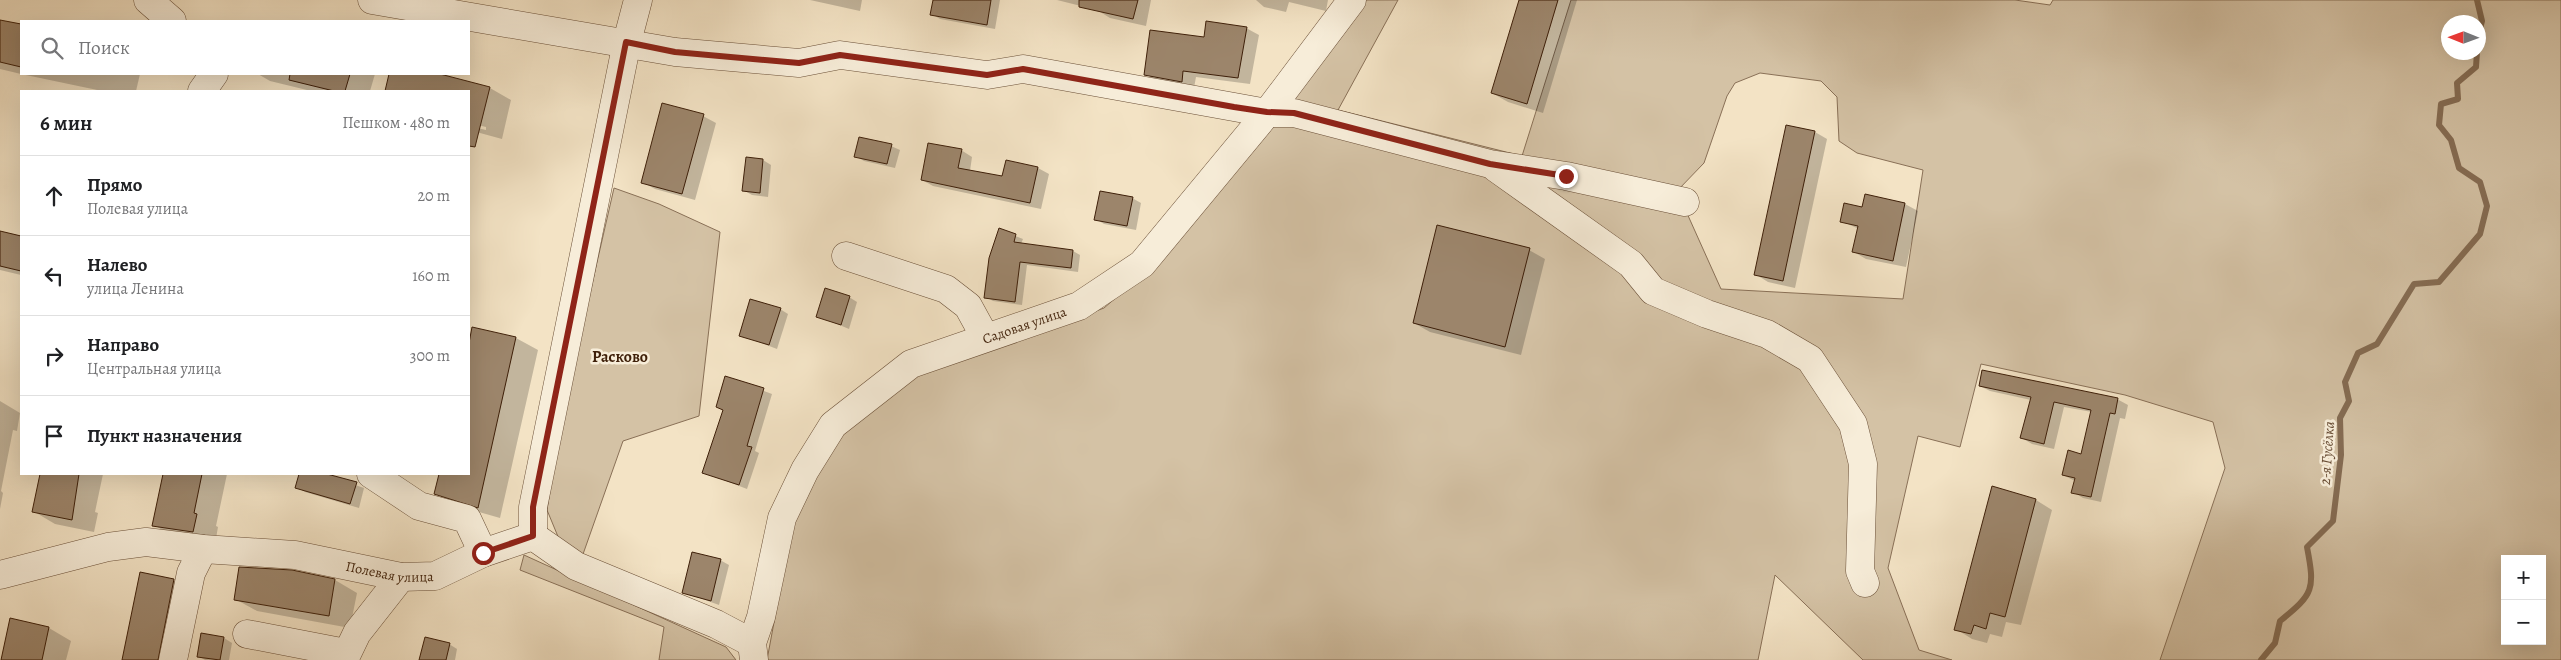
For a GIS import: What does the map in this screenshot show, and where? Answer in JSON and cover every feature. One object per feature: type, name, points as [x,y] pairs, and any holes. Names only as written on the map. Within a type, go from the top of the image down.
[{"type":"street","points":[[148,0],[171,20]]},
{"type":"street","points":[[372,0],[626,42],[675,52],[799,63],[840,55],[987,75],[1023,69],[1267,112],[1294,113],[1490,164],[1566,176],[1685,202]]},
{"type":"street","points":[[638,0],[626,42],[533,507],[533,536],[551,551],[576,566],[716,624],[753,652]]},
{"type":"street","name":"Садовая улица","points":[[753,652],[782,518],[805,470],[833,425],[911,364],[1078,306],[1142,264],[1267,112],[1352,0]]},
{"type":"street","points":[[203,90],[213,75]]},
{"type":"street","points":[[1490,164],[1631,264],[1652,291],[1708,314],[1767,334],[1810,359],[1853,424],[1863,464],[1860,571],[1865,583]]},
{"type":"street","points":[[846,256],[946,289],[968,306],[985,337]]},
{"type":"street","points":[[379,476],[418,506],[467,519],[483,553]]},
{"type":"street","name":"Полевая улица","points":[[0,575],[108,547],[146,542],[203,549],[295,555],[401,576],[434,576],[483,553],[533,536]]},
{"type":"street","points":[[172,660],[191,573],[203,549]]},
{"type":"street","points":[[247,634],[345,657],[357,633],[401,576]]},
{"type":"shaded area","points":[[1363,0],[1398,0],[1338,110],[1522,156],[1571,0],[2015,0],[2050,5],[2053,0],[2561,0],[2561,660],[2160,660],[2225,468],[2213,422],[2125,395],[1981,364],[1960,447],[1918,436],[1888,568],[1919,650],[1952,660],[1863,660],[1775,575],[1758,660],[767,660],[793,520],[812,480],[845,432],[908,380],[937,362],[1075,319],[1104,308],[1147,271]],"holes":[[[1760,73],[1821,81],[1837,97],[1839,141],[1857,153],[1923,170],[1903,299],[1721,289],[1677,191],[1704,163],[1727,96],[1735,83]]]},
{"type":"shaded area","points":[[614,188],[659,204],[720,232],[699,416],[623,441],[582,557],[559,539],[547,510],[561,420]]},
{"type":"shaded area","points":[[524,555],[726,647],[736,660],[659,660],[664,627],[520,570]]},
{"type":"building","points":[[933,0],[991,0],[987,25],[930,15]]},
{"type":"building","points":[[1079,0],[1138,0],[1133,19],[1079,7]]},
{"type":"building","points":[[1519,0],[1558,0],[1527,104],[1491,93]]},
{"type":"building","points":[[0,20],[20,24],[20,67],[0,62]]},
{"type":"building","points":[[1206,21],[1247,27],[1238,78],[1183,71],[1182,82],[1144,75],[1150,30],[1204,37]]},
{"type":"building","points":[[290,75],[350,75],[345,90],[330,90],[289,80]]},
{"type":"building","points":[[389,75],[444,75],[490,87],[475,147],[470,146],[470,90],[385,90]]},
{"type":"building","points":[[662,103],[704,114],[682,194],[641,183]]},
{"type":"building","points":[[1786,125],[1815,131],[1783,281],[1754,275]]},
{"type":"building","points":[[859,137],[892,144],[887,164],[854,157]]},
{"type":"building","points":[[928,143],[962,149],[958,168],[1002,176],[1006,160],[1038,167],[1030,203],[921,180]]},
{"type":"building","points":[[746,157],[763,159],[760,193],[742,191]]},
{"type":"building","points":[[1100,191],[1133,197],[1127,226],[1094,220]]},
{"type":"building","points":[[1865,194],[1905,203],[1893,261],[1852,252],[1858,226],[1840,222],[1844,203],[1862,207]]},
{"type":"building","points":[[1437,225],[1530,248],[1505,347],[1413,323]]},
{"type":"building","points":[[999,228],[1016,234],[1014,242],[1073,250],[1071,268],[1020,262],[1015,302],[984,298],[989,258]]},
{"type":"building","points":[[0,231],[20,236],[20,271],[0,266]]},
{"type":"building","points":[[825,288],[850,296],[841,325],[816,317]]},
{"type":"building","points":[[750,299],[781,308],[769,345],[739,336]]},
{"type":"building","points":[[472,327],[516,337],[478,508],[434,494],[439,475],[470,475],[470,338]]},
{"type":"building","points":[[1982,370],[2118,398],[2115,414],[2110,413],[2091,497],[2071,493],[2075,478],[2062,475],[2068,450],[2081,454],[2091,410],[2054,402],[2044,444],[2020,438],[2031,397],[1979,386]]},
{"type":"building","points":[[725,376],[764,388],[747,446],[752,447],[739,485],[702,473],[723,410],[716,407]]},
{"type":"building","points":[[40,475],[79,475],[72,520],[32,512]]},
{"type":"building","points":[[163,475],[202,475],[194,513],[197,514],[193,532],[152,526]]},
{"type":"building","points":[[299,475],[331,475],[357,482],[350,504],[295,488]]},
{"type":"building","points":[[1992,486],[2036,499],[2005,617],[1990,613],[1986,629],[1974,625],[1971,634],[1954,630]]},
{"type":"building","points":[[692,552],[721,559],[711,601],[682,593]]},
{"type":"building","points":[[239,567],[292,570],[335,579],[329,616],[234,600]]},
{"type":"building","points":[[140,572],[174,579],[158,660],[122,660]]},
{"type":"building","points":[[10,618],[49,627],[42,660],[1,660]]},
{"type":"building","points":[[201,633],[224,637],[220,660],[197,657]]},
{"type":"building","points":[[425,637],[450,643],[446,660],[419,660]]},
{"type":"waterway","name":"2-я Гусёлка","points":[[2477,0],[2481,15]]},
{"type":"waterway","name":"2-я Гусёлка","points":[[2261,660],[2275,643],[2280,621],[2300,604],[2309,590],[2311,572],[2307,547],[2333,521],[2341,455],[2340,418],[2349,401],[2345,382],[2358,353],[2377,344],[2414,284],[2439,282],[2480,234],[2487,206],[2480,182],[2459,168],[2451,140],[2439,125],[2441,104],[2458,99],[2457,83],[2476,67],[2476,60]]},
{"type":"district","name":"Расково","points":[[620,356]]},
{"type":"route","points":[[483,553],[533,536],[533,507],[626,42],[675,52],[799,63],[840,55],[987,75],[1023,69],[1234,107],[1267,112],[1294,113],[1490,164],[1566,176]]}]
